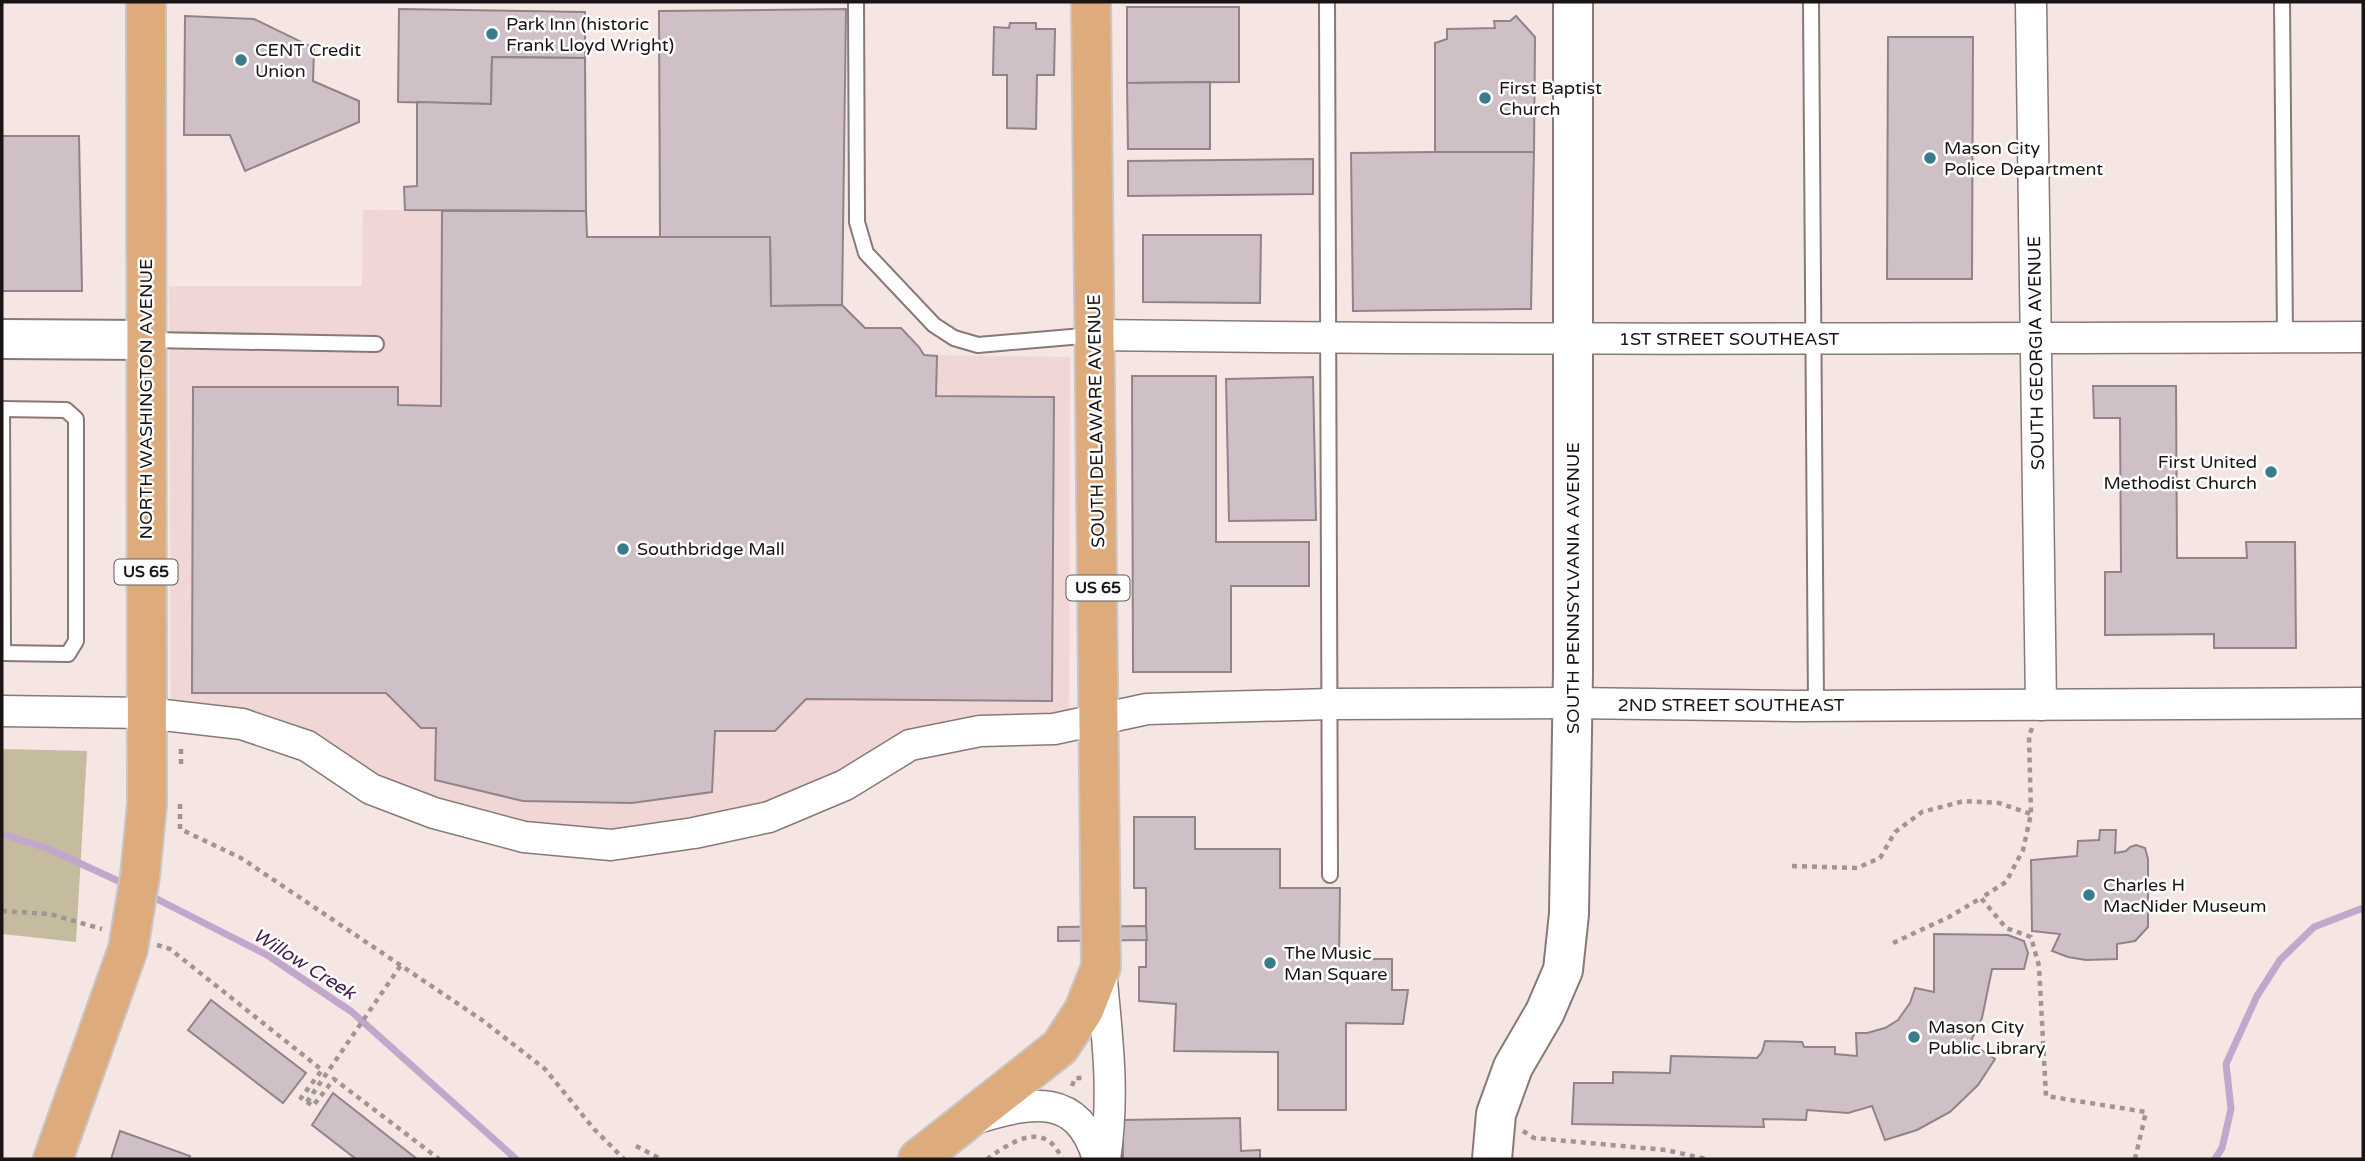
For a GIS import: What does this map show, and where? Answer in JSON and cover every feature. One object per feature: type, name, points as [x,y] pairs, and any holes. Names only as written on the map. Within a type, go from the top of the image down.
[{"type":"main road","name":"NORTH WASHINGTON AVENUE","points":[[53,1159],[129,941],[140,876],[164,799],[146,713],[146,2]]},
{"type":"main road","name":"SOUTH DELAWARE AVENUE","points":[[970,1120],[1060,1047],[1084,1010],[1101,967],[1091,2]]},
{"type":"main road","name":"SOUTH PENNSYLVANIA AVENUE","points":[[1492,1159],[1496,1114],[1513,1067],[1545,1012],[1563,970],[1569,914],[1574,339],[1573,2]]},
{"type":"main road","points":[[2,338],[146,340]]},
{"type":"main road","name":"US 65","points":[[918,1159],[970,1120]]},
{"type":"street","name":"SOUTH GEORGIA AVENUE","points":[[2031,2],[2040,705]]},
{"type":"street","name":"1ST STREET SOUTHEAST","points":[[1095,335],[1813,340],[2363,337]]},
{"type":"street","name":"2ND STREET SOUTHEAST","points":[[2,711],[146,713],[242,724],[307,746],[371,789],[434,813],[524,837],[611,845],[694,833],[769,817],[845,785],[910,745],[981,732],[1054,729],[1147,709],[1330,704],[1816,706],[2363,703]]},
{"type":"street","name":"SOUTH DELAWARE AVENUE","points":[[1101,967],[1111,1078],[1110,1129],[1105,1159]]},
{"type":"street","points":[[970,1120],[1015,1106],[1041,1104],[1061,1109],[1080,1124],[1093,1143],[1098,1159]]},
{"type":"lane","points":[[856,2],[857,222],[866,253],[934,325],[954,338],[978,345],[1095,335]]},
{"type":"lane","points":[[1327,2],[1330,875]]},
{"type":"lane","points":[[1811,2],[1816,706]]},
{"type":"lane","points":[[2282,2],[2285,337]]},
{"type":"lane","points":[[146,340],[376,345]]},
{"type":"lane","points":[[2,409],[66,410],[76,419],[76,641],[68,654],[2,653],[2,409]]},
{"type":"path","points":[[1893,943],[1949,917],[2006,882],[2023,850],[2031,814],[2029,736],[2040,705]]},
{"type":"path","points":[[181,744],[181,768]]},
{"type":"path","points":[[164,799],[180,829],[241,858],[482,1020],[545,1069],[594,1129],[624,1159]]},
{"type":"path","points":[[1793,866],[1857,867],[1880,858],[1895,832],[1922,812],[1964,801],[1999,803],[2031,814]]},
{"type":"path","points":[[1981,898],[2006,928],[2031,937],[2039,966],[2046,1096],[2146,1112],[2136,1159]]},
{"type":"path","points":[[2,911],[50,914],[129,941],[170,949],[321,1070],[301,1097],[307,1102],[313,1106],[334,1079],[439,1159]]},
{"type":"path","points":[[307,1102],[401,965]]},
{"type":"path","points":[[1496,1114],[1534,1138],[1666,1150],[1706,1159]]},
{"type":"path","points":[[987,1159],[1020,1138],[1035,1137],[1046,1141],[1058,1151],[1062,1159]]},
{"type":"path","points":[[636,1146],[661,1159]]},
{"type":"shaded area","name":"Southbridge Mall","points":[[363,210],[586,211],[587,237],[770,237],[865,328],[901,328],[924,355],[1070,357],[1069,716],[980,731],[845,785],[611,845],[434,813],[307,744],[171,714],[169,286],[362,286]]},
{"type":"shaded area","points":[[2,749],[87,751],[76,942],[2,934]]},
{"type":"building","points":[[1127,7],[1239,7],[1239,82],[1127,83]]},
{"type":"building","name":"Park Inn (historic Frank Lloyd Wright)","points":[[399,9],[585,12],[585,58],[492,57],[491,104],[398,102]]},
{"type":"building","points":[[846,9],[842,305],[771,306],[770,237],[660,237],[659,11]]},
{"type":"building","points":[[185,16],[254,19],[314,48],[313,81],[359,101],[359,122],[245,171],[230,135],[184,135]]},
{"type":"building","name":"First Baptist Church","points":[[1516,16],[1535,37],[1534,152],[1435,152],[1435,43],[1447,39],[1447,29],[1495,28],[1494,21],[1510,21]]},
{"type":"building","points":[[1010,23],[1036,23],[1036,29],[1055,29],[1054,75],[1037,75],[1036,129],[1007,128],[1007,75],[993,75],[994,27],[1009,28]]},
{"type":"building","name":"Mason City Police Department","points":[[1888,37],[1973,37],[1972,279],[1887,279]]},
{"type":"building","points":[[492,57],[585,58],[586,211],[405,210],[404,187],[417,186],[417,102],[491,104]]},
{"type":"building","points":[[1210,82],[1210,149],[1128,149],[1127,83]]},
{"type":"building","points":[[2,136],[79,136],[82,291],[2,291]]},
{"type":"building","points":[[1534,152],[1531,309],[1353,311],[1351,153]]},
{"type":"building","points":[[1313,159],[1313,194],[1128,196],[1128,161]]},
{"type":"building","name":"Southbridge Mall","points":[[442,211],[586,211],[587,237],[770,237],[771,306],[842,305],[865,328],[901,328],[924,355],[937,356],[936,396],[1054,397],[1052,701],[806,699],[775,731],[715,731],[712,792],[632,803],[523,801],[435,780],[436,728],[421,728],[386,693],[192,693],[193,387],[398,387],[398,405],[441,406]]},
{"type":"building","points":[[1143,235],[1261,235],[1260,303],[1143,302]]},
{"type":"building","points":[[1132,376],[1216,376],[1216,542],[1309,542],[1309,586],[1231,586],[1231,672],[1133,672]]},
{"type":"building","points":[[1313,377],[1316,520],[1229,521],[1226,379]]},
{"type":"building","points":[[2093,386],[2176,386],[2177,558],[2247,558],[2246,542],[2295,542],[2296,648],[2214,648],[2214,634],[2105,635],[2105,572],[2121,572],[2120,418],[2094,418]]},
{"type":"building","name":"The Music Man Square","points":[[1134,817],[1195,817],[1195,849],[1280,849],[1280,888],[1340,888],[1339,959],[1392,959],[1392,990],[1408,990],[1403,1024],[1346,1023],[1346,1110],[1278,1110],[1278,1052],[1174,1051],[1176,1004],[1139,1001],[1139,967],[1146,967],[1146,888],[1134,888]]},
{"type":"building","name":"Charles H MacNider Museum","points":[[2100,830],[2116,830],[2115,853],[2136,845],[2145,848],[2148,859],[2148,927],[2135,941],[2117,944],[2117,959],[2086,960],[2068,957],[2052,951],[2060,934],[2032,931],[2031,860],[2077,856],[2078,841],[2099,840]]},
{"type":"building","points":[[1146,926],[1147,940],[1058,941],[1058,927]]},
{"type":"building","name":"Mason City Public Library","points":[[1934,934],[2008,935],[2024,941],[2028,953],[2024,969],[1992,969],[1982,1018],[1970,1043],[1995,1059],[1978,1085],[1950,1112],[1917,1130],[1885,1140],[1872,1106],[1848,1113],[1807,1110],[1806,1120],[1763,1119],[1764,1127],[1572,1124],[1574,1083],[1613,1083],[1613,1072],[1670,1073],[1671,1056],[1757,1058],[1765,1041],[1802,1042],[1804,1047],[1835,1047],[1835,1054],[1857,1056],[1856,1033],[1885,1028],[1898,1020],[1910,1003],[1915,988],[1934,992]]},
{"type":"building","points":[[211,1000],[306,1073],[283,1103],[188,1030]]},
{"type":"building","points":[[333,1093],[417,1159],[356,1159],[312,1125]]},
{"type":"building","points":[[1240,1118],[1241,1151],[1260,1150],[1260,1159],[1123,1159],[1123,1120]]},
{"type":"building","points":[[120,1131],[190,1156],[189,1159],[111,1159]]},
{"type":"waterway","name":"Willow Creek","points":[[2,834],[49,849],[127,885]]},
{"type":"waterway","name":"Willow Creek","points":[[147,894],[267,955],[352,1012],[516,1159]]},
{"type":"waterway","name":"Willow Creek","points":[[2215,1159],[2222,1148],[2231,1109],[2226,1064],[2257,996],[2280,960],[2314,927],[2363,908]]},
{"type":"place","name":"Park Inn (historic Frank Lloyd Wright)","points":[[492,34]]},
{"type":"place","name":"CENT Credit Union","points":[[241,60]]},
{"type":"place","name":"First Baptist Church","points":[[1485,98]]},
{"type":"place","name":"Mason City Police Department","points":[[1930,158]]},
{"type":"place","name":"First United Methodist Church","points":[[2271,472]]},
{"type":"place","name":"Southbridge Mall","points":[[623,549]]},
{"type":"place","name":"Charles H MacNider Museum","points":[[2089,895]]},
{"type":"place","name":"The Music Man Square","points":[[1270,963]]},
{"type":"place","name":"Mason City Public Library","points":[[1914,1037]]}]
